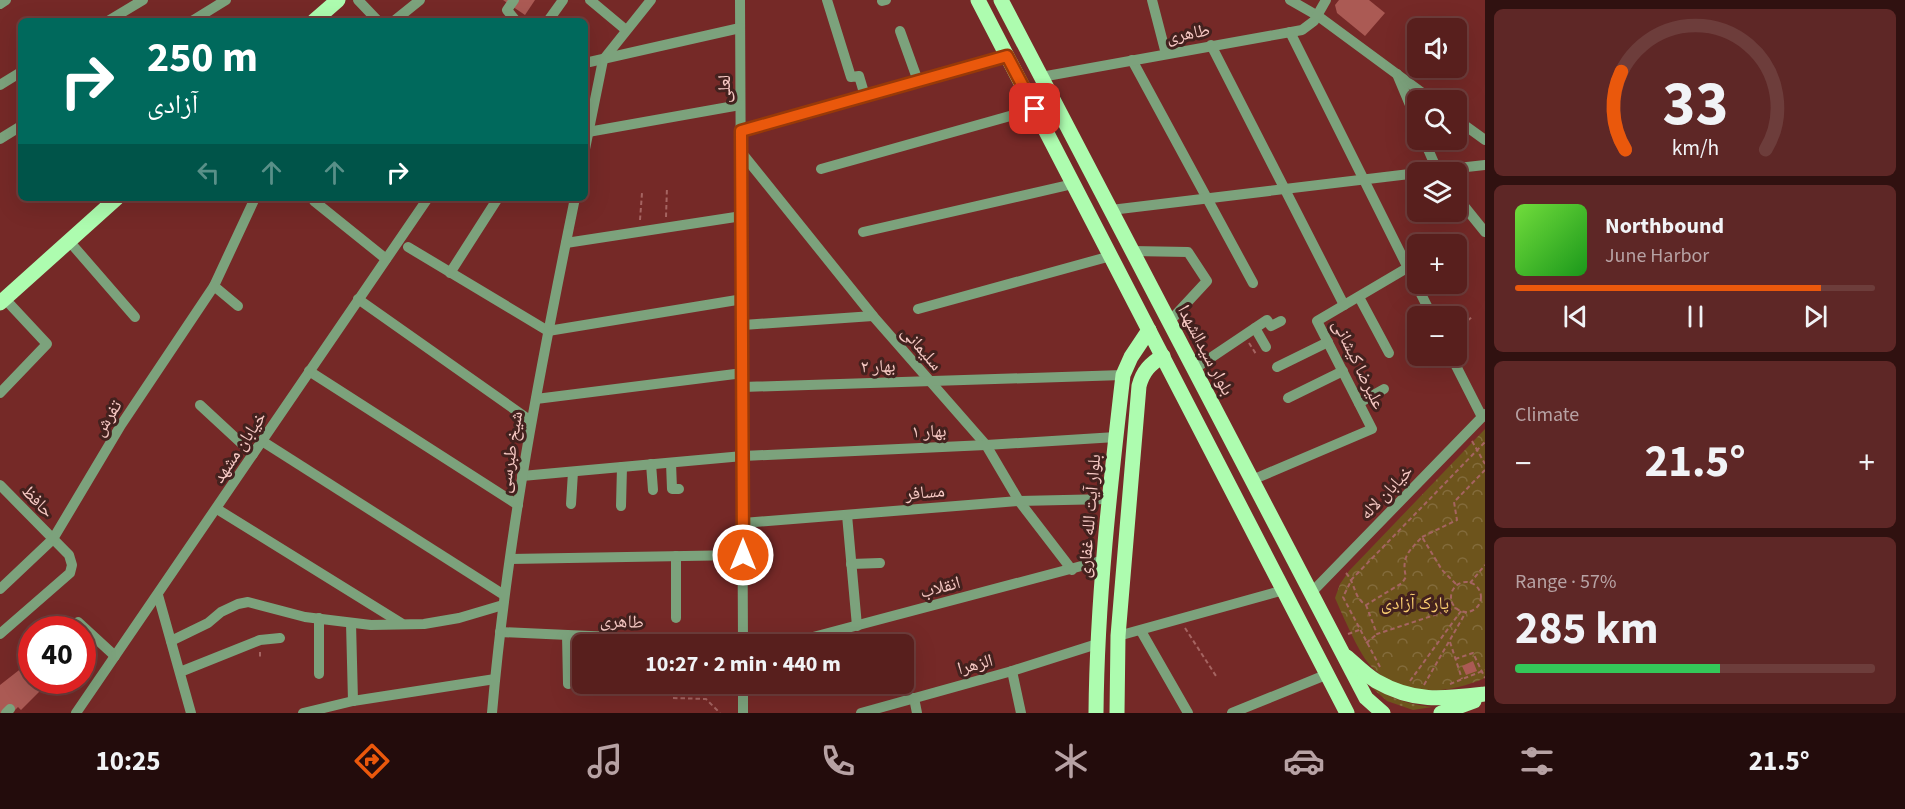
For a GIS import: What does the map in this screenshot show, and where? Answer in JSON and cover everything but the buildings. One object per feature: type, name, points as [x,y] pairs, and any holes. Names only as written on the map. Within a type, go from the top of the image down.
[{"type":"main road","points":[[317,18],[338,0]]},
{"type":"main road","points":[[978,0],[1346,710],[1365,698]]},
{"type":"main road","name":"بلوار سیدالشهدا","points":[[1001,0],[1365,698],[1383,713]]},
{"type":"main road","points":[[2,301],[114,201]]},
{"type":"main road","points":[[1111,256],[1132,251]]},
{"type":"main road","name":"بلوار آیت الله غفاری","points":[[1096,713],[1097,644],[1109,500],[1123,375],[1131,357],[1149,330]]},
{"type":"main road","points":[[1117,713],[1118,636],[1142,376],[1147,368],[1163,356]]},
{"type":"main road","points":[[1116,437],[1135,439]]},
{"type":"main road","points":[[1342,653],[1375,680],[1401,693],[1427,690],[1485,695]]},
{"type":"main road","points":[[1442,713],[1485,695]]},
{"type":"street","points":[[0,4],[6,0]]},
{"type":"street","points":[[113,18],[143,0]]},
{"type":"street","points":[[197,18],[226,0]]},
{"type":"street","points":[[358,0],[371,18]]},
{"type":"street","points":[[398,18],[420,0]]},
{"type":"street","points":[[514,0],[507,10],[514,18]]},
{"type":"street","points":[[550,18],[563,0]]},
{"type":"street","points":[[590,0],[626,30]]},
{"type":"street","points":[[651,0],[603,60],[588,132],[740,105]]},
{"type":"street","name":"لعلی","points":[[740,0],[743,634]]},
{"type":"street","points":[[827,0],[851,77],[859,76],[865,96]]},
{"type":"street","points":[[1152,0],[1166,54]]},
{"type":"street","points":[[1290,0],[1318,16],[1419,90]]},
{"type":"street","points":[[1318,16],[1326,0]]},
{"type":"street","name":"طاهری","points":[[1041,77],[1290,32],[1309,26],[1318,16]]},
{"type":"street","points":[[588,62],[740,28]]},
{"type":"street","points":[[900,32],[918,81]]},
{"type":"street","points":[[1290,32],[1407,268]]},
{"type":"street","points":[[1211,45],[1344,306]]},
{"type":"street","points":[[741,131],[1007,56]]},
{"type":"street","points":[[1132,60],[1253,283]]},
{"type":"street","points":[[0,85],[18,74]]},
{"type":"street","points":[[1397,74],[1407,98]]},
{"type":"street","points":[[821,169],[1035,109]]},
{"type":"street","points":[[1467,127],[1485,140]]},
{"type":"street","points":[[0,139],[18,128]]},
{"type":"street","name":"سلیمانی","points":[[741,152],[873,316],[986,445],[1018,501],[1072,570]]},
{"type":"street","points":[[1467,168],[1485,165]]},
{"type":"street","points":[[1111,210],[1407,175]]},
{"type":"street","points":[[863,232],[1073,184]]},
{"type":"street","name":"تفرش","points":[[0,589],[52,539],[121,425],[214,286],[254,201]]},
{"type":"street","points":[[314,201],[386,259]]},
{"type":"street","name":"خیابان مشهد","points":[[76,713],[426,201]]},
{"type":"street","points":[[450,273],[496,201]]},
{"type":"street","name":"شیخ طبرسی","points":[[492,713],[504,600],[522,476],[574,201]]},
{"type":"street","points":[[1467,210],[1485,232]]},
{"type":"street","points":[[566,243],[742,216]]},
{"type":"street","points":[[69,241],[135,318]]},
{"type":"street","points":[[408,247],[548,332],[743,299]]},
{"type":"street","points":[[1132,251],[1188,252],[1207,281],[1169,322]]},
{"type":"street","points":[[918,309],[1111,256]]},
{"type":"street","name":"علیرضا کیشانی","points":[[1252,480],[1372,429],[1317,321],[1407,268]]},
{"type":"street","points":[[214,286],[238,306]]},
{"type":"street","points":[[1359,297],[1389,353]]},
{"type":"street","points":[[358,299],[531,421]]},
{"type":"street","points":[[0,393],[46,344],[2,301]]},
{"type":"street","points":[[743,325],[873,316]]},
{"type":"street","points":[[1194,369],[1267,320],[1271,326],[1281,321]]},
{"type":"street","points":[[1255,328],[1266,347]]},
{"type":"street","points":[[1277,367],[1328,342]]},
{"type":"street","points":[[1456,366],[1484,416]]},
{"type":"street","points":[[309,371],[518,505]]},
{"type":"street","points":[[1288,398],[1343,371]]},
{"type":"street","points":[[536,399],[743,373]]},
{"type":"street","name":"بهار ۲","points":[[743,387],[1123,375]]},
{"type":"street","points":[[1359,403],[1384,389]]},
{"type":"street","points":[[200,405],[253,454]]},
{"type":"street","name":"خیابان لاله","points":[[1311,593],[1484,416]]},
{"type":"street","name":"بهار ۱","points":[[522,476],[743,456],[1116,437]]},
{"type":"street","points":[[262,441],[504,600]]},
{"type":"street","points":[[671,463],[672,489],[679,489]]},
{"type":"street","points":[[651,464],[653,490]]},
{"type":"street","points":[[621,506],[622,467]]},
{"type":"street","points":[[572,504],[573,472]]},
{"type":"street","name":"حافظ","points":[[0,485],[52,539]]},
{"type":"street","name":"مسافر","points":[[743,523],[1018,501],[1109,500]]},
{"type":"street","points":[[217,509],[401,623]]},
{"type":"street","points":[[847,515],[857,626]]},
{"type":"street","points":[[0,634],[70,573],[72,565],[69,555],[52,539]]},
{"type":"street","points":[[510,559],[743,555]]},
{"type":"street","points":[[676,556],[676,618]]},
{"type":"street","name":"انقلاب","points":[[826,634],[1104,560]]},
{"type":"street","points":[[851,564],[879,563]]},
{"type":"street","points":[[1118,636],[1284,590]]},
{"type":"street","points":[[158,595],[191,713]]},
{"type":"street","points":[[171,641],[208,623],[221,612],[238,604],[258,604],[305,617],[371,625],[424,624],[459,618],[504,600]]},
{"type":"street","points":[[319,674],[320,618]]},
{"type":"street","points":[[351,623],[353,701]]},
{"type":"street","points":[[1140,631],[1188,713]]},
{"type":"street","name":"طاهری","points":[[500,632],[572,636]]},
{"type":"street","points":[[567,635],[568,684]]},
{"type":"street","points":[[180,672],[260,640],[280,638]]},
{"type":"street","points":[[96,639],[115,656]]},
{"type":"street","name":"الزهرا","points":[[861,713],[1012,671],[1097,644]]},
{"type":"street","points":[[1012,671],[1022,713]]},
{"type":"street","points":[[1232,713],[1328,674]]},
{"type":"street","points":[[303,713],[353,701],[495,679]]},
{"type":"street","points":[[743,694],[743,713]]},
{"type":"street","points":[[914,698],[917,713]]},
{"type":"path","points":[[665,228],[667,187]]},
{"type":"path","points":[[640,232],[642,193]]},
{"type":"path","points":[[1467,322],[1472,318]]},
{"type":"path","points":[[1467,433],[1485,464]]},
{"type":"path","points":[[1382,670],[1343,597],[1352,579],[1485,442]]},
{"type":"path","points":[[1366,605],[1402,583],[1406,577],[1403,567],[1405,558],[1422,537],[1457,520],[1454,502],[1485,470]]},
{"type":"path","points":[[1422,537],[1442,570],[1457,585]]},
{"type":"path","points":[[1470,583],[1485,565]]},
{"type":"path","points":[[1352,579],[1355,594],[1366,605],[1377,634]]},
{"type":"path","points":[[1470,583],[1478,588],[1483,597],[1479,606],[1466,612],[1456,608],[1452,594],[1457,585],[1470,583]]},
{"type":"path","points":[[1366,643],[1377,634],[1456,608]]},
{"type":"path","points":[[1461,611],[1408,683],[1427,690],[1449,641],[1466,612]]},
{"type":"path","points":[[1180,620],[1216,676]]},
{"type":"path","points":[[1449,641],[1462,679]]},
{"type":"path","points":[[1455,659],[1473,652],[1484,671],[1485,678]]},
{"type":"path","points":[[1445,686],[1484,671]]},
{"type":"path","points":[[673,698],[706,699],[720,713]]},
{"type":"green space","name":"پارک آزادی","points":[[1485,429],[1485,678],[1455,688],[1440,690],[1409,688],[1394,683],[1369,664],[1335,598],[1340,584],[1349,571]]},
{"type":"green space","points":[[1371,687],[1416,705],[1432,707],[1413,710],[1387,701]]},
{"type":"route","points":[[743,555],[741,131],[1007,56],[1035,109]]}]
